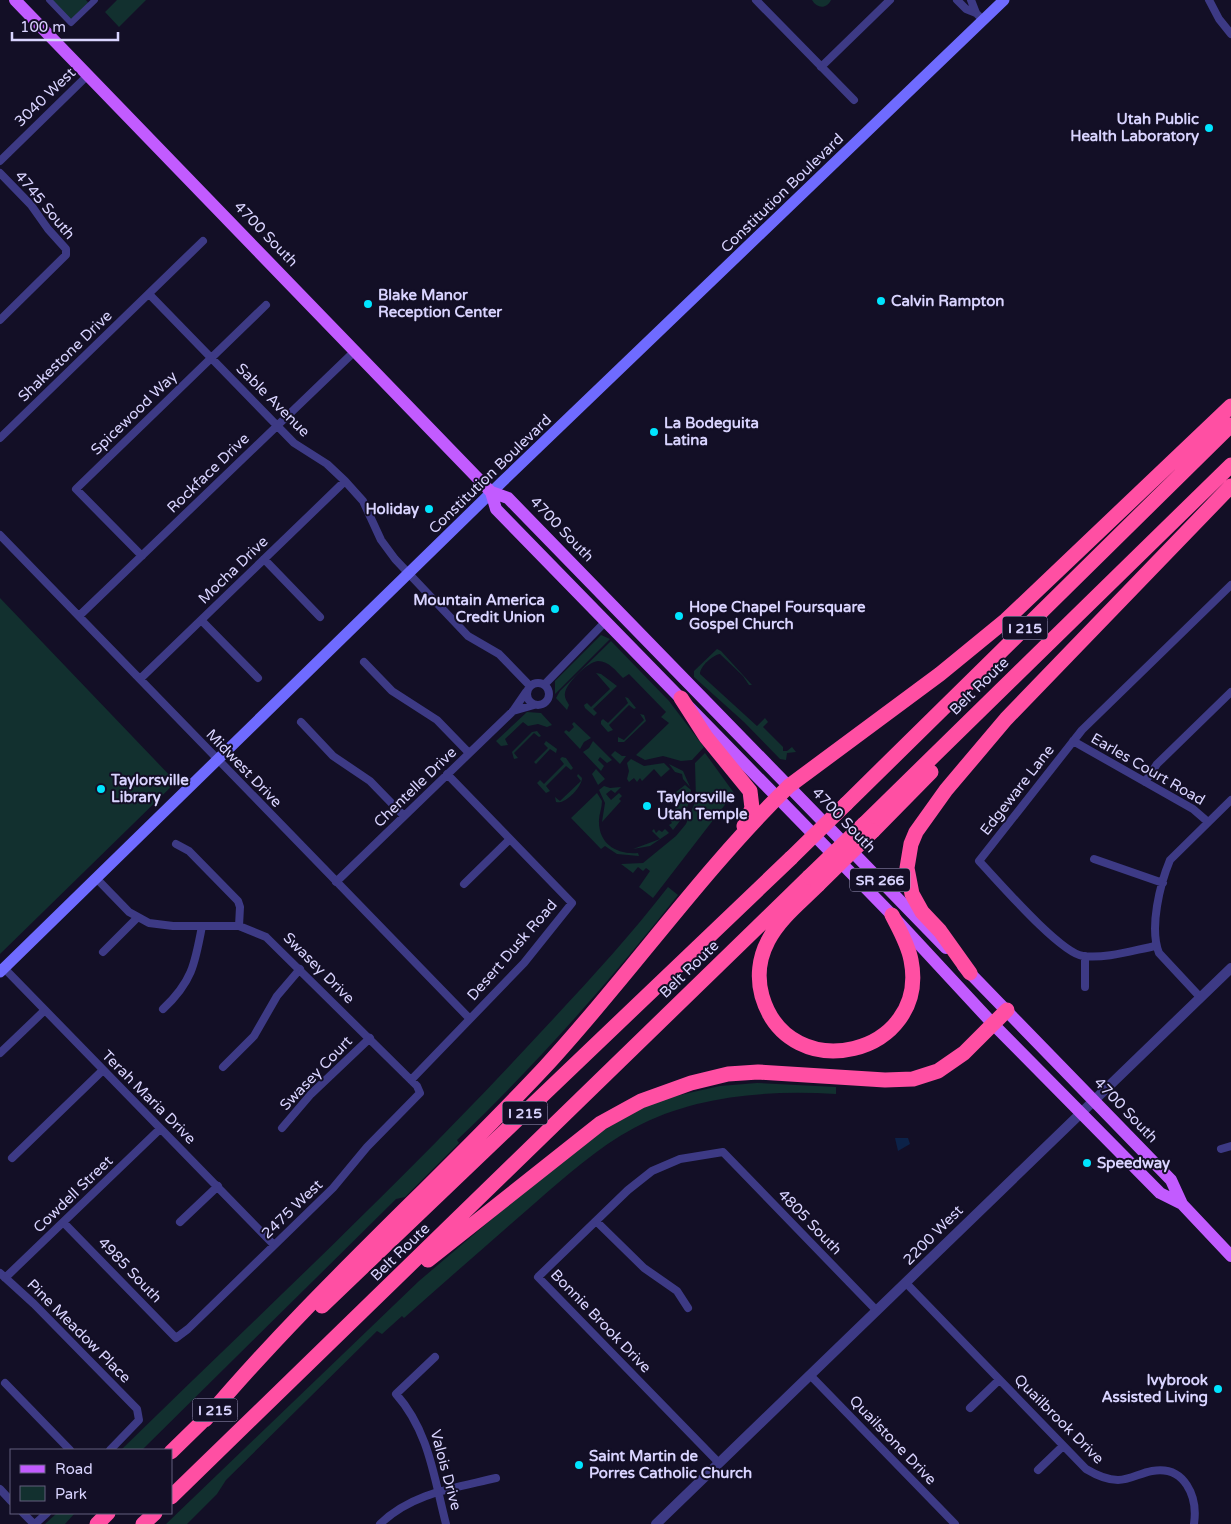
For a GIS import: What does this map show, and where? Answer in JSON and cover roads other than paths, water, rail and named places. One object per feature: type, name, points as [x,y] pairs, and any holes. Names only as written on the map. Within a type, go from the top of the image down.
[{"type":"highway","points":[[724,854],[789,786],[940,674],[1000,626],[1048,583],[1231,406]]},
{"type":"highway","name":"Belt Route","points":[[172,1451],[791,858],[1231,425]]},
{"type":"highway","name":"Belt Route","points":[[172,1496],[814,881],[1017,674],[1231,465]]},
{"type":"highway","points":[[970,973],[940,931],[922,912],[912,894],[907,868],[911,844],[916,832],[952,784],[1006,719],[1231,486]]},
{"type":"highway","points":[[205,1420],[274,1341],[521,1093],[571,1039],[636,964],[724,854],[750,816],[752,795],[744,781],[706,737],[681,698]]},
{"type":"highway","points":[[814,881],[774,931],[763,953],[760,974],[763,998],[771,1015],[787,1034],[808,1047],[832,1052],[857,1049],[880,1038],[901,1016],[910,993],[912,969],[908,948],[892,915]]},
{"type":"highway","points":[[361,1314],[594,1129],[642,1101],[691,1083],[728,1074],[758,1072],[884,1080],[913,1079],[938,1071],[964,1053],[1007,1010]]},
{"type":"highway","points":[[97,1524],[107,1514]]},
{"type":"highway","points":[[143,1524],[154,1514]]},
{"type":"main road","name":"4700 South","points":[[15,0],[492,492],[508,498],[1007,1010],[1171,1180],[1182,1204]]},
{"type":"main road","name":"Constitution Boulevard","points":[[2,970],[980,17],[1004,0]]},
{"type":"main road","name":"4700 South","points":[[492,492],[496,509],[892,915],[1080,1114],[1160,1192],[1182,1204],[1231,1256]]},
{"type":"street","points":[[49,0],[71,23],[95,0]]},
{"type":"street","points":[[756,0],[854,100]]},
{"type":"street","points":[[821,67],[890,0]]},
{"type":"street","points":[[957,0],[966,9],[980,17]]},
{"type":"street","points":[[971,0],[980,17]]},
{"type":"street","points":[[1209,0],[1219,19],[1231,34]]},
{"type":"street","name":"3040 West","points":[[0,160],[88,75]]},
{"type":"street","name":"4745 South","points":[[0,173],[31,205],[48,229],[66,249],[66,255],[0,320]]},
{"type":"street","name":"Shakestone Drive","points":[[0,438],[203,241]]},
{"type":"street","name":"Sable Avenue","points":[[149,294],[294,443],[326,464],[345,481],[363,501],[387,550],[468,636],[500,654],[528,689]]},
{"type":"street","name":"Spicewood Way","points":[[142,556],[76,489],[266,305]]},
{"type":"street","name":"Rockface Drive","points":[[79,616],[356,350]]},
{"type":"street","name":"Mocha Drive","points":[[140,679],[345,481]]},
{"type":"street","name":"Midwest Drive","points":[[0,535],[470,1019]]},
{"type":"street","points":[[264,559],[320,617]]},
{"type":"street","name":"Edgeware Lane","points":[[1085,956],[1074,953],[1058,941],[979,861],[1090,721],[1231,585]]},
{"type":"street","points":[[201,620],[258,678]]},
{"type":"street","points":[[544,685],[606,621]]},
{"type":"street","points":[[364,662],[392,690],[437,720],[469,753]]},
{"type":"street","points":[[538,683],[544,685],[548,692],[547,700],[540,705],[534,705],[529,701],[528,689],[538,683]]},
{"type":"street","name":"Chentelle Drive","points":[[336,882],[513,711],[528,689]]},
{"type":"street","points":[[1145,782],[1157,764],[1231,692]]},
{"type":"street","name":"Chentelle Drive","points":[[513,711],[534,705]]},
{"type":"street","points":[[301,722],[333,756],[370,781],[404,816]]},
{"type":"street","name":"Earles Court Road","points":[[1073,741],[1193,809],[1208,822]]},
{"type":"street","name":"Desert Dusk Road","points":[[411,1080],[529,956],[572,903],[448,774]]},
{"type":"street","points":[[1200,997],[1164,960],[1156,946],[1155,923],[1163,882],[1170,860],[1231,800]]},
{"type":"street","points":[[464,884],[510,839]]},
{"type":"street","points":[[176,844],[189,851],[238,901],[240,907],[239,926]]},
{"type":"street","points":[[1094,859],[1163,882]]},
{"type":"street","name":"Swasey Drive","points":[[96,878],[122,906],[137,918],[160,925],[239,926],[266,937],[370,1038],[411,1080],[420,1093]]},
{"type":"street","points":[[103,952],[137,918]]},
{"type":"street","points":[[163,1010],[180,992],[190,976],[202,926]]},
{"type":"street","points":[[1085,986],[1085,956],[1156,946]]},
{"type":"street","name":"2200 West","points":[[656,1524],[906,1283],[999,1190],[1231,968]]},
{"type":"street","points":[[223,1067],[254,1036],[277,996],[300,969]]},
{"type":"street","name":"Terah Maria Drive","points":[[2,970],[45,1010],[274,1245]]},
{"type":"street","points":[[0,1053],[45,1010]]},
{"type":"street","name":"Swasey Court","points":[[282,1128],[311,1094],[370,1038]]},
{"type":"street","points":[[12,1158],[103,1070]]},
{"type":"street","name":"2475 West","points":[[176,1338],[333,1188],[367,1147],[420,1093]]},
{"type":"street","name":"Cowdell Street","points":[[3,1276],[64,1222],[160,1129]]},
{"type":"street","points":[[1221,1149],[1231,1146]]},
{"type":"street","name":"Bonnie Brook Drive","points":[[719,1463],[538,1277],[638,1181],[652,1171],[680,1159],[723,1152]]},
{"type":"street","name":"4805 South","points":[[723,1152],[877,1311]]},
{"type":"street","points":[[180,1222],[218,1186]]},
{"type":"street","points":[[596,1221],[644,1268],[678,1291],[688,1308]]},
{"type":"street","name":"4985 South","points":[[64,1222],[176,1338]]},
{"type":"street","name":"Pine Meadow Place","points":[[3,1276],[34,1304],[137,1409],[139,1420],[111,1449]]},
{"type":"street","name":"Quailbrook Drive","points":[[906,1283],[1086,1469],[1106,1478],[1128,1478],[1161,1470],[1173,1473],[1183,1480],[1194,1496],[1194,1524]]},
{"type":"street","name":"Valois Drive","points":[[435,1357],[396,1394],[419,1426],[446,1524]]},
{"type":"street","name":"Quailstone Drive","points":[[810,1375],[955,1524]]},
{"type":"street","points":[[970,1408],[1000,1380]]},
{"type":"street","points":[[5,1383],[69,1449]]},
{"type":"street","points":[[1038,1470],[1063,1446]]},
{"type":"street","points":[[380,1524],[404,1505],[438,1492],[496,1478]]},
{"type":"street","points":[[0,1489],[10,1500]]},
{"type":"street","points":[[24,1514],[34,1524],[46,1514]]},
{"type":"water","points":[[895,1138],[908,1138],[910,1144],[898,1151]]},
{"type":"place","name":"Utah Public Health Laboratory","points":[[1209,128]]},
{"type":"place","name":"Calvin Rampton","points":[[881,301]]},
{"type":"place","name":"Blake Manor Reception Center","points":[[368,304]]},
{"type":"place","name":"La Bodeguita Latina","points":[[654,432]]},
{"type":"place","name":"Holiday","points":[[429,509]]},
{"type":"place","name":"Mountain America Credit Union","points":[[555,609]]},
{"type":"place","name":"Hope Chapel Foursquare Gospel Church","points":[[679,616]]},
{"type":"place","name":"Taylorsville Library","points":[[101,789]]},
{"type":"place","name":"Taylorsville Utah Temple","points":[[647,806]]},
{"type":"place","name":"Speedway","points":[[1087,1163]]},
{"type":"place","name":"Ivybrook Assisted Living","points":[[1218,1389]]},
{"type":"place","name":"Saint Martin de Porres Catholic Church","points":[[579,1465]]}]
